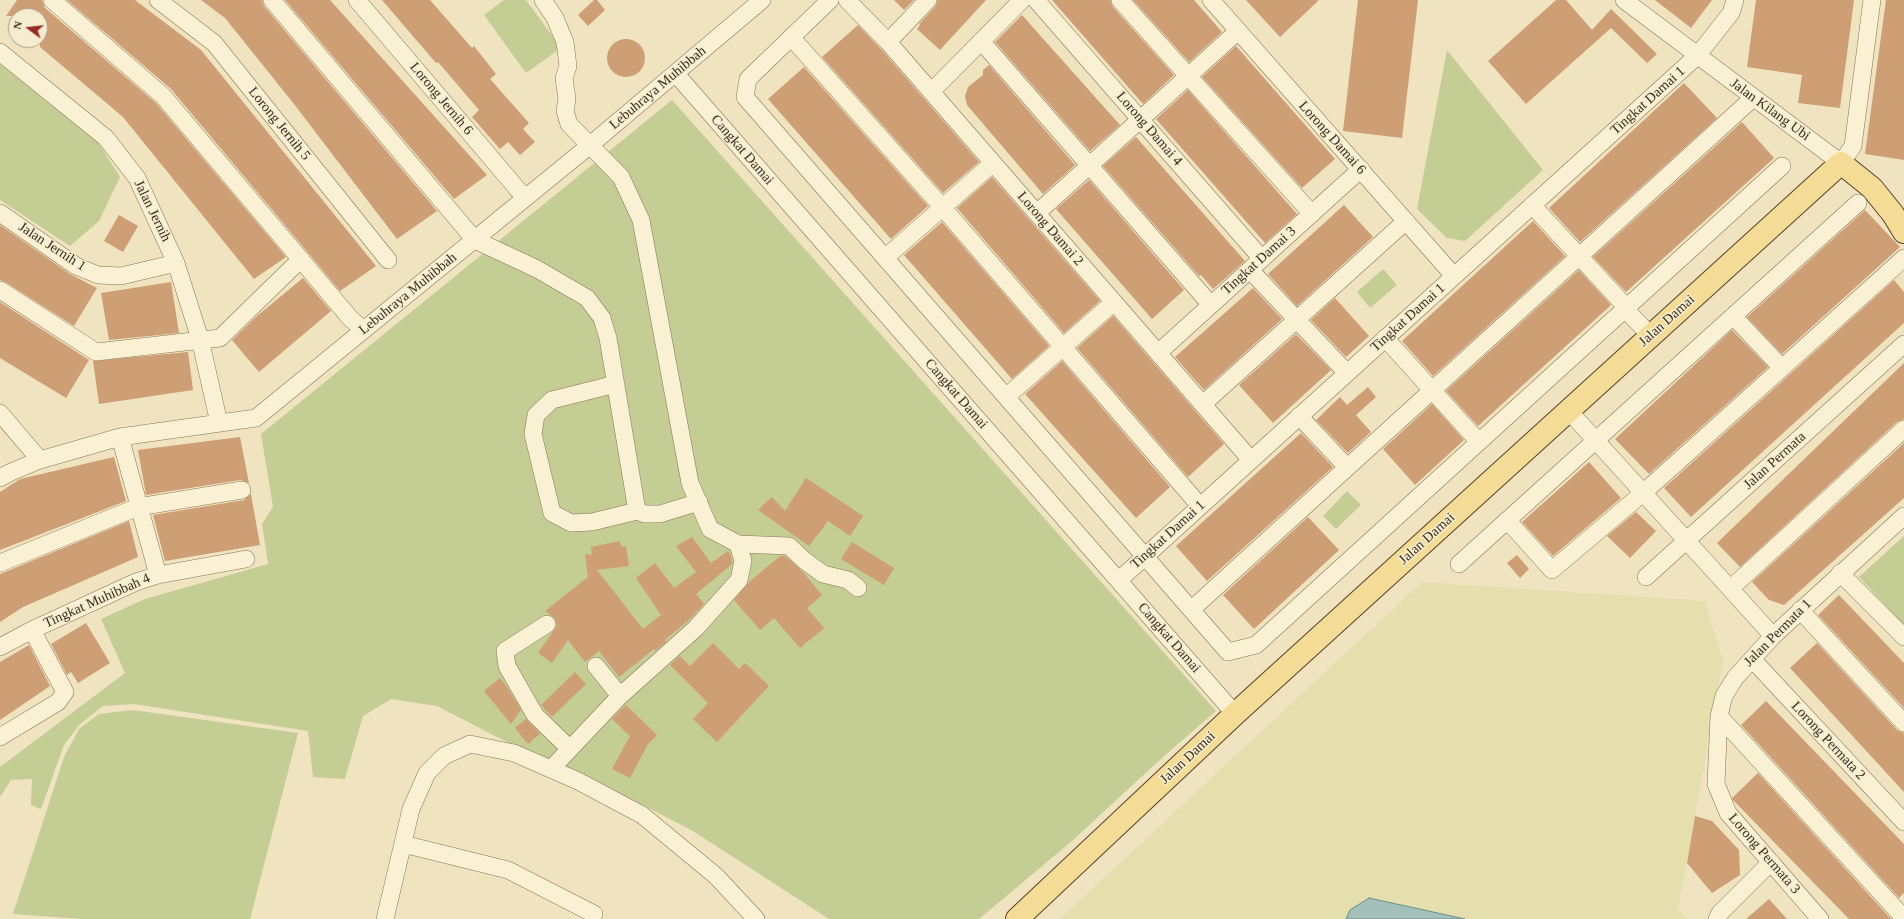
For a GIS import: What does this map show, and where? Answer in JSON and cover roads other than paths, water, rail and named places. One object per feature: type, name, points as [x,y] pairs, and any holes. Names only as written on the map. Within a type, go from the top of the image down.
[{"type":"main road","name":"Jalan Kilang Ubi","points":[[1841,163],[1872,188],[1893,214],[1904,232]]},
{"type":"main road","name":"Jalan Damai","points":[[1017,919],[1235,714],[1841,163]]},
{"type":"street","points":[[52,0],[164,96],[301,259],[363,330]]},
{"type":"street","name":"Lorong Jernih 5","points":[[158,0],[214,43],[388,260]]},
{"type":"street","points":[[272,0],[476,240],[537,269],[587,298],[602,318],[608,338],[637,511]]},
{"type":"street","points":[[544,0],[555,18],[565,42],[568,66],[564,78],[567,99],[564,110],[569,124],[621,177],[641,220],[690,483],[710,529],[738,544],[790,546],[805,561],[824,574],[848,580],[858,588]]},
{"type":"street","name":"Lebuhraya Muhibbah","points":[[0,478],[10,472],[40,460],[120,437],[256,418],[476,240],[676,74],[762,0]]},
{"type":"street","points":[[830,0],[748,79],[745,97],[1228,652],[1256,645],[1782,166]]},
{"type":"street","name":"Lorong Damai 2","points":[[847,0],[888,42],[932,92],[1251,460]]},
{"type":"street","points":[[888,42],[928,0]]},
{"type":"street","points":[[932,92],[1022,0]]},
{"type":"street","name":"Lorong Damai 4","points":[[1036,0],[1140,119],[1256,264],[1297,320],[1347,373]]},
{"type":"street","points":[[1120,0],[1189,75],[1312,214]]},
{"type":"street","name":"Lorong Damai 6","points":[[1211,0],[1454,276]]},
{"type":"street","name":"Jalan Kilang Ubi","points":[[1624,0],[1841,163]]},
{"type":"street","name":"Tingkat Damai 1","points":[[1119,580],[1697,56],[1731,13],[1735,0]]},
{"type":"street","points":[[1841,163],[1853,146],[1872,0]]},
{"type":"street","name":"Lorong Jernih 6","points":[[359,1],[526,198]]},
{"type":"street","points":[[1037,213],[1238,31]]},
{"type":"street","points":[[791,37],[943,208],[1200,506]]},
{"type":"street","points":[[981,42],[1211,305]]},
{"type":"street","name":"Jalan Jernih","points":[[0,52],[106,138],[136,178],[176,263],[200,340],[219,423]]},
{"type":"street","name":"Cangkat Damai","points":[[676,74],[1235,714]]},
{"type":"street","points":[[1192,609],[1578,255],[1753,98]]},
{"type":"street","points":[[886,258],[993,163]]},
{"type":"street","name":"Tingkat Damai 3","points":[[1158,353],[1360,170]]},
{"type":"street","points":[[1459,564],[1858,203]]},
{"type":"street","points":[[1532,205],[1651,336]]},
{"type":"street","name":"Jalan Jernih 1","points":[[0,213],[76,266],[98,275],[121,276],[176,263]]},
{"type":"street","points":[[1203,404],[1406,221]]},
{"type":"street","points":[[1507,520],[1552,570],[1643,493],[1904,258]]},
{"type":"street","points":[[0,290],[96,352],[220,338],[301,259]]},
{"type":"street","points":[[1006,397],[1114,302]]},
{"type":"street","points":[[1733,316],[1782,368]]},
{"type":"street","points":[[1385,338],[1479,442]]},
{"type":"street","name":"Jalan Permata","points":[[1646,577],[1687,542],[1904,344]]},
{"type":"street","points":[[616,384],[552,400],[536,415],[533,434],[552,513],[571,523],[592,522],[637,511],[645,514],[660,514],[699,502]]},
{"type":"street","points":[[1569,411],[1773,636]]},
{"type":"street","points":[[0,413],[40,460]]},
{"type":"street","points":[[1299,416],[1347,467]]},
{"type":"street","points":[[1730,589],[1904,429]]},
{"type":"street","points":[[120,437],[138,508],[158,575]]},
{"type":"street","points":[[0,563],[138,508],[242,490]]},
{"type":"street","name":"Jalan Permata 1","points":[[1716,784],[1719,716],[1724,696],[1735,678],[1773,636],[1800,610],[1904,516]]},
{"type":"street","points":[[551,769],[620,696],[696,628],[738,580],[743,561],[738,544]]},
{"type":"street","name":"Tingkat Muhibbah 4","points":[[0,647],[32,630],[136,582],[158,575],[246,560]]},
{"type":"street","points":[[1840,573],[1904,637]]},
{"type":"street","points":[[1800,610],[1904,723]]},
{"type":"street","points":[[546,624],[505,651],[507,666],[534,715],[570,749]]},
{"type":"street","points":[[0,737],[58,702],[65,692],[32,630]]},
{"type":"street","name":"Lorong Permata 2","points":[[1752,659],[1904,822]]},
{"type":"street","points":[[596,666],[620,696]]},
{"type":"street","points":[[1719,716],[1904,918]]},
{"type":"street","points":[[385,919],[411,809],[427,773],[444,756],[470,744],[514,753],[578,781],[642,815],[716,876],[756,919]]},
{"type":"street","name":"Lorong Permata 3","points":[[1716,784],[1728,813],[1820,919]]},
{"type":"street","points":[[403,844],[508,870],[594,914]]},
{"type":"street","points":[[1718,916],[1771,862]]},
{"type":"water","points":[[1369,898],[1465,919],[1346,919],[1350,910]]}]
